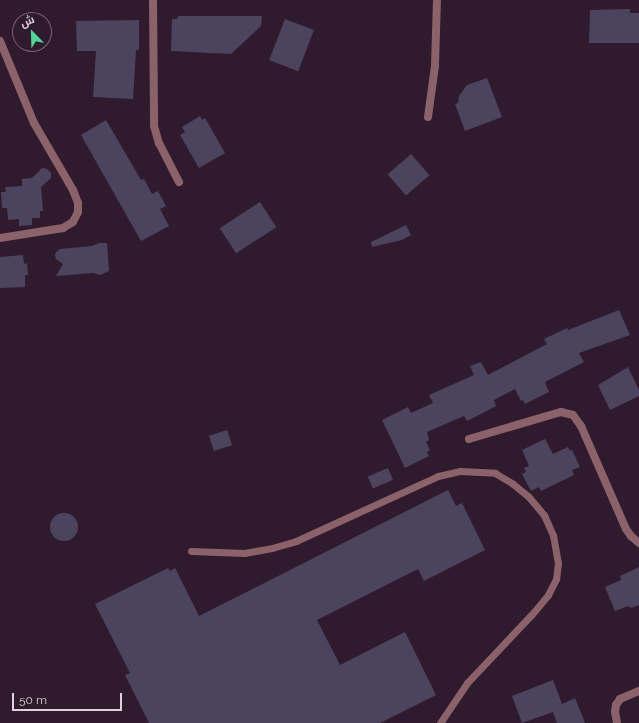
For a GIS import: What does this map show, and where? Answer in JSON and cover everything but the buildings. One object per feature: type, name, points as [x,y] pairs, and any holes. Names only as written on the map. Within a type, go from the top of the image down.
[{"type":"street","points":[[153,0],[154,126],[159,144],[179,182]]},
{"type":"street","points":[[428,117],[435,66],[437,0]]},
{"type":"street","points":[[0,41],[34,123],[73,190],[78,203],[78,212],[73,222],[63,228],[0,238]]},
{"type":"street","points":[[470,439],[561,412],[568,412],[573,415],[581,426],[626,529],[639,543]]},
{"type":"street","points":[[617,723],[615,712],[616,705],[620,699],[639,691]]},
{"type":"lane","points":[[191,551],[244,553],[272,548],[296,540],[438,476],[477,471],[495,473],[513,484],[528,496],[544,515],[553,535],[558,563],[556,579],[548,595],[532,615],[467,683],[440,723]]}]
